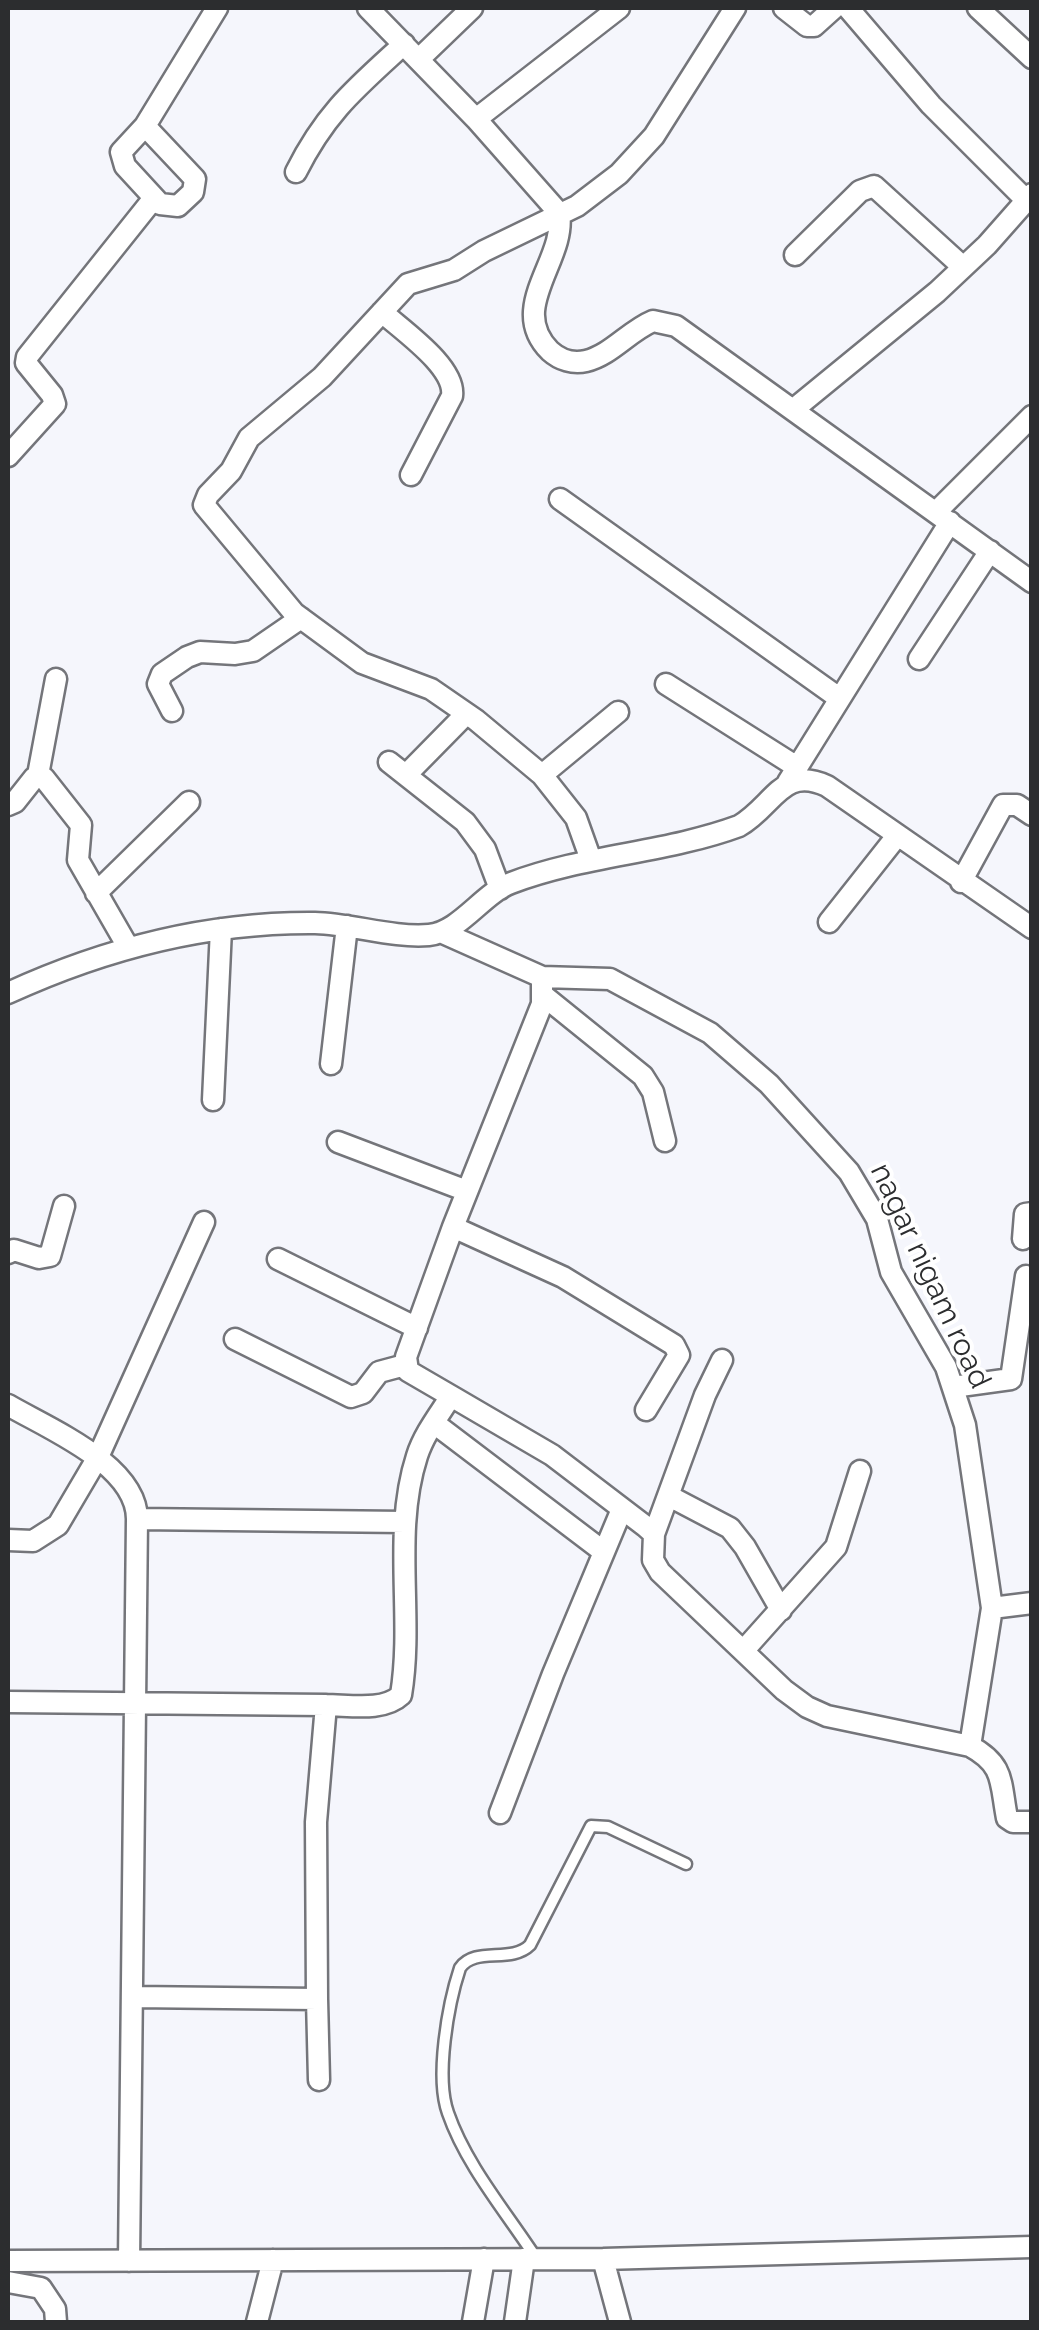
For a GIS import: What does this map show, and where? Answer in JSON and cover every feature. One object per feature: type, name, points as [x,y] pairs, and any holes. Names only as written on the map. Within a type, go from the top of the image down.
[{"type":"street","points":[[144,126],[195,179],[193,192],[178,206],[166,207],[154,198],[121,156],[218,8]]},
{"type":"street","points":[[368,8],[476,119],[559,213],[558,240],[535,298],[534,326],[541,342],[556,357],[584,362],[603,354],[645,324],[666,322],[676,326],[1032,582]]},
{"type":"street","points":[[296,172],[314,134],[329,114],[472,8]]},
{"type":"street","points":[[476,119],[619,8]]},
{"type":"street","points":[[591,860],[576,818],[542,775],[430,688],[362,663],[287,606],[206,510],[205,499],[226,478],[249,438],[322,376],[408,284],[454,270],[577,206],[604,187],[636,157],[678,101],[735,8]]},
{"type":"street","points":[[784,8],[807,26],[814,26],[834,8]]},
{"type":"street","points":[[794,410],[964,267],[1029,197],[931,104],[848,8]]},
{"type":"street","points":[[978,8],[1032,58]]},
{"type":"street","points":[[795,255],[866,186],[874,186],[964,267]]},
{"type":"street","points":[[8,456],[55,404],[52,394],[26,363],[26,357],[154,198]]},
{"type":"street","points":[[382,312],[445,370],[454,386],[411,475]]},
{"type":"street","points":[[8,993],[128,947],[221,930],[315,923],[422,935],[441,932],[500,889],[591,860],[739,826],[754,817],[792,774],[943,517],[1032,416]]},
{"type":"street","points":[[560,499],[839,698]]},
{"type":"street","points":[[919,659],[990,551]]},
{"type":"street","points":[[172,711],[158,684],[162,674],[200,652],[254,652],[302,618]]},
{"type":"street","points":[[8,806],[38,775],[56,679]]},
{"type":"street","points":[[666,684],[792,774],[827,786],[1032,928]]},
{"type":"street","points":[[542,775],[618,712]]},
{"type":"street","points":[[466,714],[397,769],[465,822],[484,849],[500,889]]},
{"type":"street","points":[[38,775],[81,825],[78,860],[128,947]]},
{"type":"street","points":[[96,893],[189,802]]},
{"type":"street","points":[[961,882],[1004,805],[1017,805],[1032,815]]},
{"type":"street","points":[[829,922],[898,836]]},
{"type":"street","points":[[331,1064],[347,926]]},
{"type":"street","points":[[212,1100],[221,930]]},
{"type":"street","name":"nagar nigam road","points":[[441,932],[543,986],[603,978],[619,983],[710,1033],[768,1084],[849,1172],[876,1219],[890,1272],[946,1367],[970,1451],[992,1608],[970,1746]]},
{"type":"street","points":[[405,1365],[543,986],[643,1076],[653,1092],[665,1141]]},
{"type":"street","points":[[338,1142],[467,1192]]},
{"type":"street","points":[[8,1253],[14,1250],[40,1258],[50,1256],[64,1206]]},
{"type":"street","points":[[1023,1238],[1025,1214],[1032,1213]]},
{"type":"street","points":[[8,1540],[33,1541],[58,1526],[98,1457],[204,1222]]},
{"type":"street","points":[[453,1226],[544,1267],[674,1345],[679,1355],[646,1410]]},
{"type":"street","points":[[278,1259],[417,1328]]},
{"type":"street","points":[[953,1387],[1011,1379],[1026,1276]]},
{"type":"street","points":[[235,1338],[352,1397],[363,1393],[379,1372],[405,1365]]},
{"type":"street","points":[[722,1360],[705,1395],[654,1534],[652,1552],[656,1567],[784,1690],[807,1707],[827,1716],[970,1746],[990,1758],[999,1771],[1006,1818],[1012,1822],[1032,1822]]},
{"type":"street","points":[[405,1365],[416,1377],[552,1455],[654,1534]]},
{"type":"street","points":[[8,1702],[393,1702],[401,1694],[405,1522],[414,1468],[424,1437],[451,1396]]},
{"type":"street","points":[[8,1405],[98,1457],[133,1494],[137,1519],[129,2261]]},
{"type":"street","points":[[434,1423],[604,1552]]},
{"type":"street","points":[[744,1650],[836,1547],[860,1471]]},
{"type":"street","points":[[669,1496],[730,1528],[781,1610]]},
{"type":"street","points":[[500,1813],[552,1674],[622,1510]]},
{"type":"street","points":[[137,1519],[405,1522]]},
{"type":"street","points":[[992,1608],[1032,1603]]},
{"type":"street","points":[[319,2080],[315,1837],[326,1704]]},
{"type":"street","points":[[133,1997],[317,1999]]},
{"type":"street","points":[[8,2261],[603,2259],[1032,2247]]},
{"type":"street","points":[[473,2322],[484,2259]]},
{"type":"street","points":[[515,2322],[530,2259]]},
{"type":"street","points":[[603,2259],[620,2322]]},
{"type":"street","points":[[257,2322],[273,2260]]},
{"type":"street","points":[[8,2282],[41,2288],[55,2308],[56,2322]]},
{"type":"lane","points":[[530,2259],[447,2112],[442,2071],[460,1968],[464,1961],[473,1958],[516,1954],[530,1945],[591,1826],[608,1826],[686,1864]]}]
